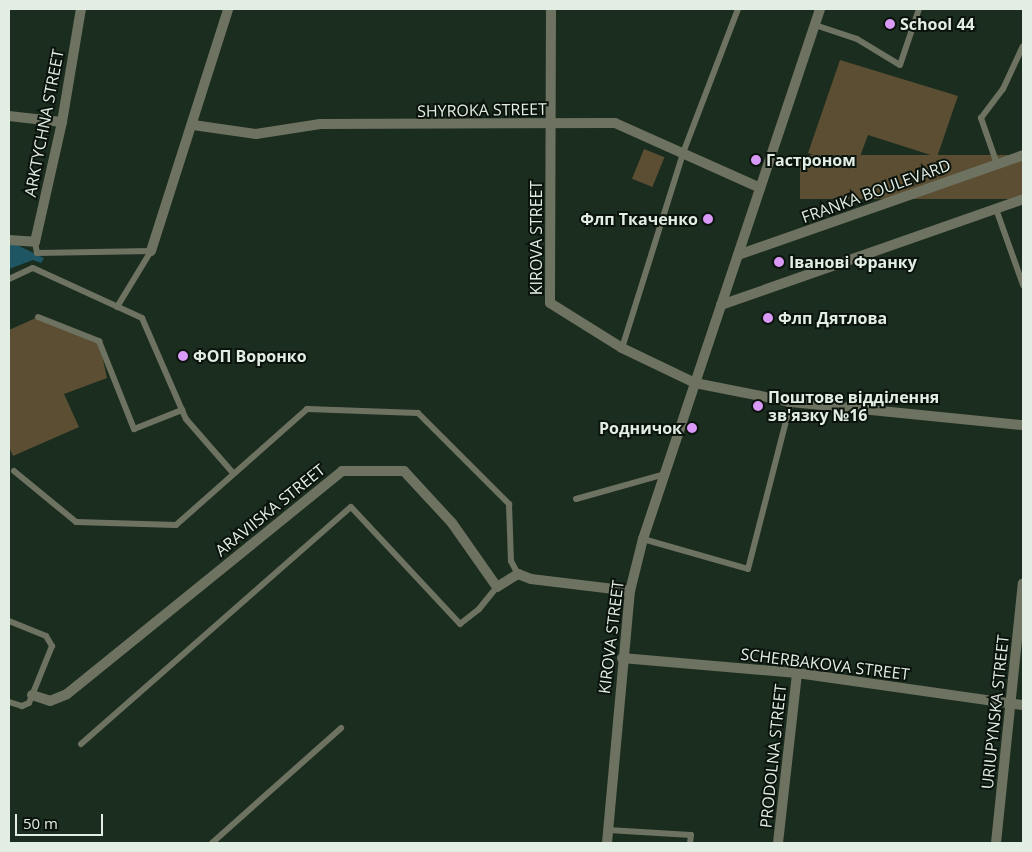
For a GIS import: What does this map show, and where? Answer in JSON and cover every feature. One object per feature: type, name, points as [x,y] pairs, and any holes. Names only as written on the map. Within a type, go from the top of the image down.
[{"type":"street","name":"ARKTYCHNA STREET","points":[[35,242],[62,122],[81,9]]},
{"type":"street","points":[[151,251],[193,124],[228,9]]},
{"type":"street","name":"KIROVA STREET","points":[[551,9],[550,303],[622,348],[695,383]]},
{"type":"street","name":"KIROVA STREET","points":[[607,843],[622,658],[630,590],[643,539],[820,9]]},
{"type":"street","points":[[9,116],[62,122]]},
{"type":"street","name":"SHYROKA STREET","points":[[193,124],[256,134],[320,124],[424,126],[615,123],[760,188]]},
{"type":"street","name":"FRANKA BOULEVARD","points":[[738,255],[1023,155]]},
{"type":"street","points":[[721,305],[1023,199]]},
{"type":"street","points":[[9,240],[35,242]]},
{"type":"street","points":[[695,383],[791,402],[1023,425]]},
{"type":"street","name":"ARAVIISKA STREET","points":[[32,695],[50,701],[67,694],[342,471],[404,471],[452,523],[497,587]]},
{"type":"street","points":[[497,587],[518,574],[531,579],[630,590]]},
{"type":"street","name":"URIUPYNSKA STREET","points":[[996,843],[1023,584]]},
{"type":"street","name":"SCHERBAKOVA STREET","points":[[622,658],[797,673],[1023,705]]},
{"type":"street","name":"PRODOLNA STREET","points":[[778,843],[797,673]]},
{"type":"lane","points":[[622,348],[683,153],[738,9]]},
{"type":"lane","points":[[815,25],[857,39],[900,64],[919,9]]},
{"type":"lane","points":[[997,164],[981,118],[1003,89],[1023,46]]},
{"type":"lane","points":[[996,209],[1022,275],[1023,285]]},
{"type":"lane","points":[[35,242],[37,253],[151,251]]},
{"type":"lane","points":[[117,307],[151,251]]},
{"type":"lane","points":[[9,279],[33,268],[142,318],[186,418],[233,473]]},
{"type":"lane","points":[[38,317],[99,341],[134,429],[182,410]]},
{"type":"lane","points":[[643,539],[748,569],[791,402]]},
{"type":"lane","points":[[14,471],[76,522],[176,525],[307,409],[418,413],[510,504],[511,561],[518,574]]},
{"type":"lane","points":[[576,499],[664,474]]},
{"type":"lane","points":[[81,744],[351,507],[460,624],[480,609],[497,587]]},
{"type":"lane","points":[[9,622],[46,636],[52,644],[32,695],[25,706],[9,702]]},
{"type":"lane","points":[[212,843],[340,728]]},
{"type":"lane","points":[[608,830],[691,835],[690,843]]},
{"type":"shaded area","points":[[840,60],[958,96],[937,157],[868,135],[855,170],[808,153]]},
{"type":"shaded area","points":[[644,149],[664,157],[652,187],[632,179]]},
{"type":"shaded area","points":[[800,155],[1023,155],[1023,199],[800,199]]},
{"type":"shaded area","points":[[38,317],[99,341],[107,378],[64,394],[79,427],[13,456],[9,447],[9,330]]},
{"type":"water","points":[[9,245],[17,245],[44,258],[41,263],[33,260],[9,269]]},
{"type":"place","name":"School 44","points":[[890,24]]},
{"type":"place","name":"Гастроном","points":[[756,160]]},
{"type":"place","name":"Флп Ткаченко","points":[[708,219]]},
{"type":"place","name":"Іванові Франку","points":[[779,262]]},
{"type":"place","name":"Флп Дятлова","points":[[768,318]]},
{"type":"place","name":"ФОП Воронко","points":[[183,356]]},
{"type":"place","name":"Поштове відділення зв'язку №16","points":[[758,406]]},
{"type":"place","name":"Родничок","points":[[692,428]]}]
